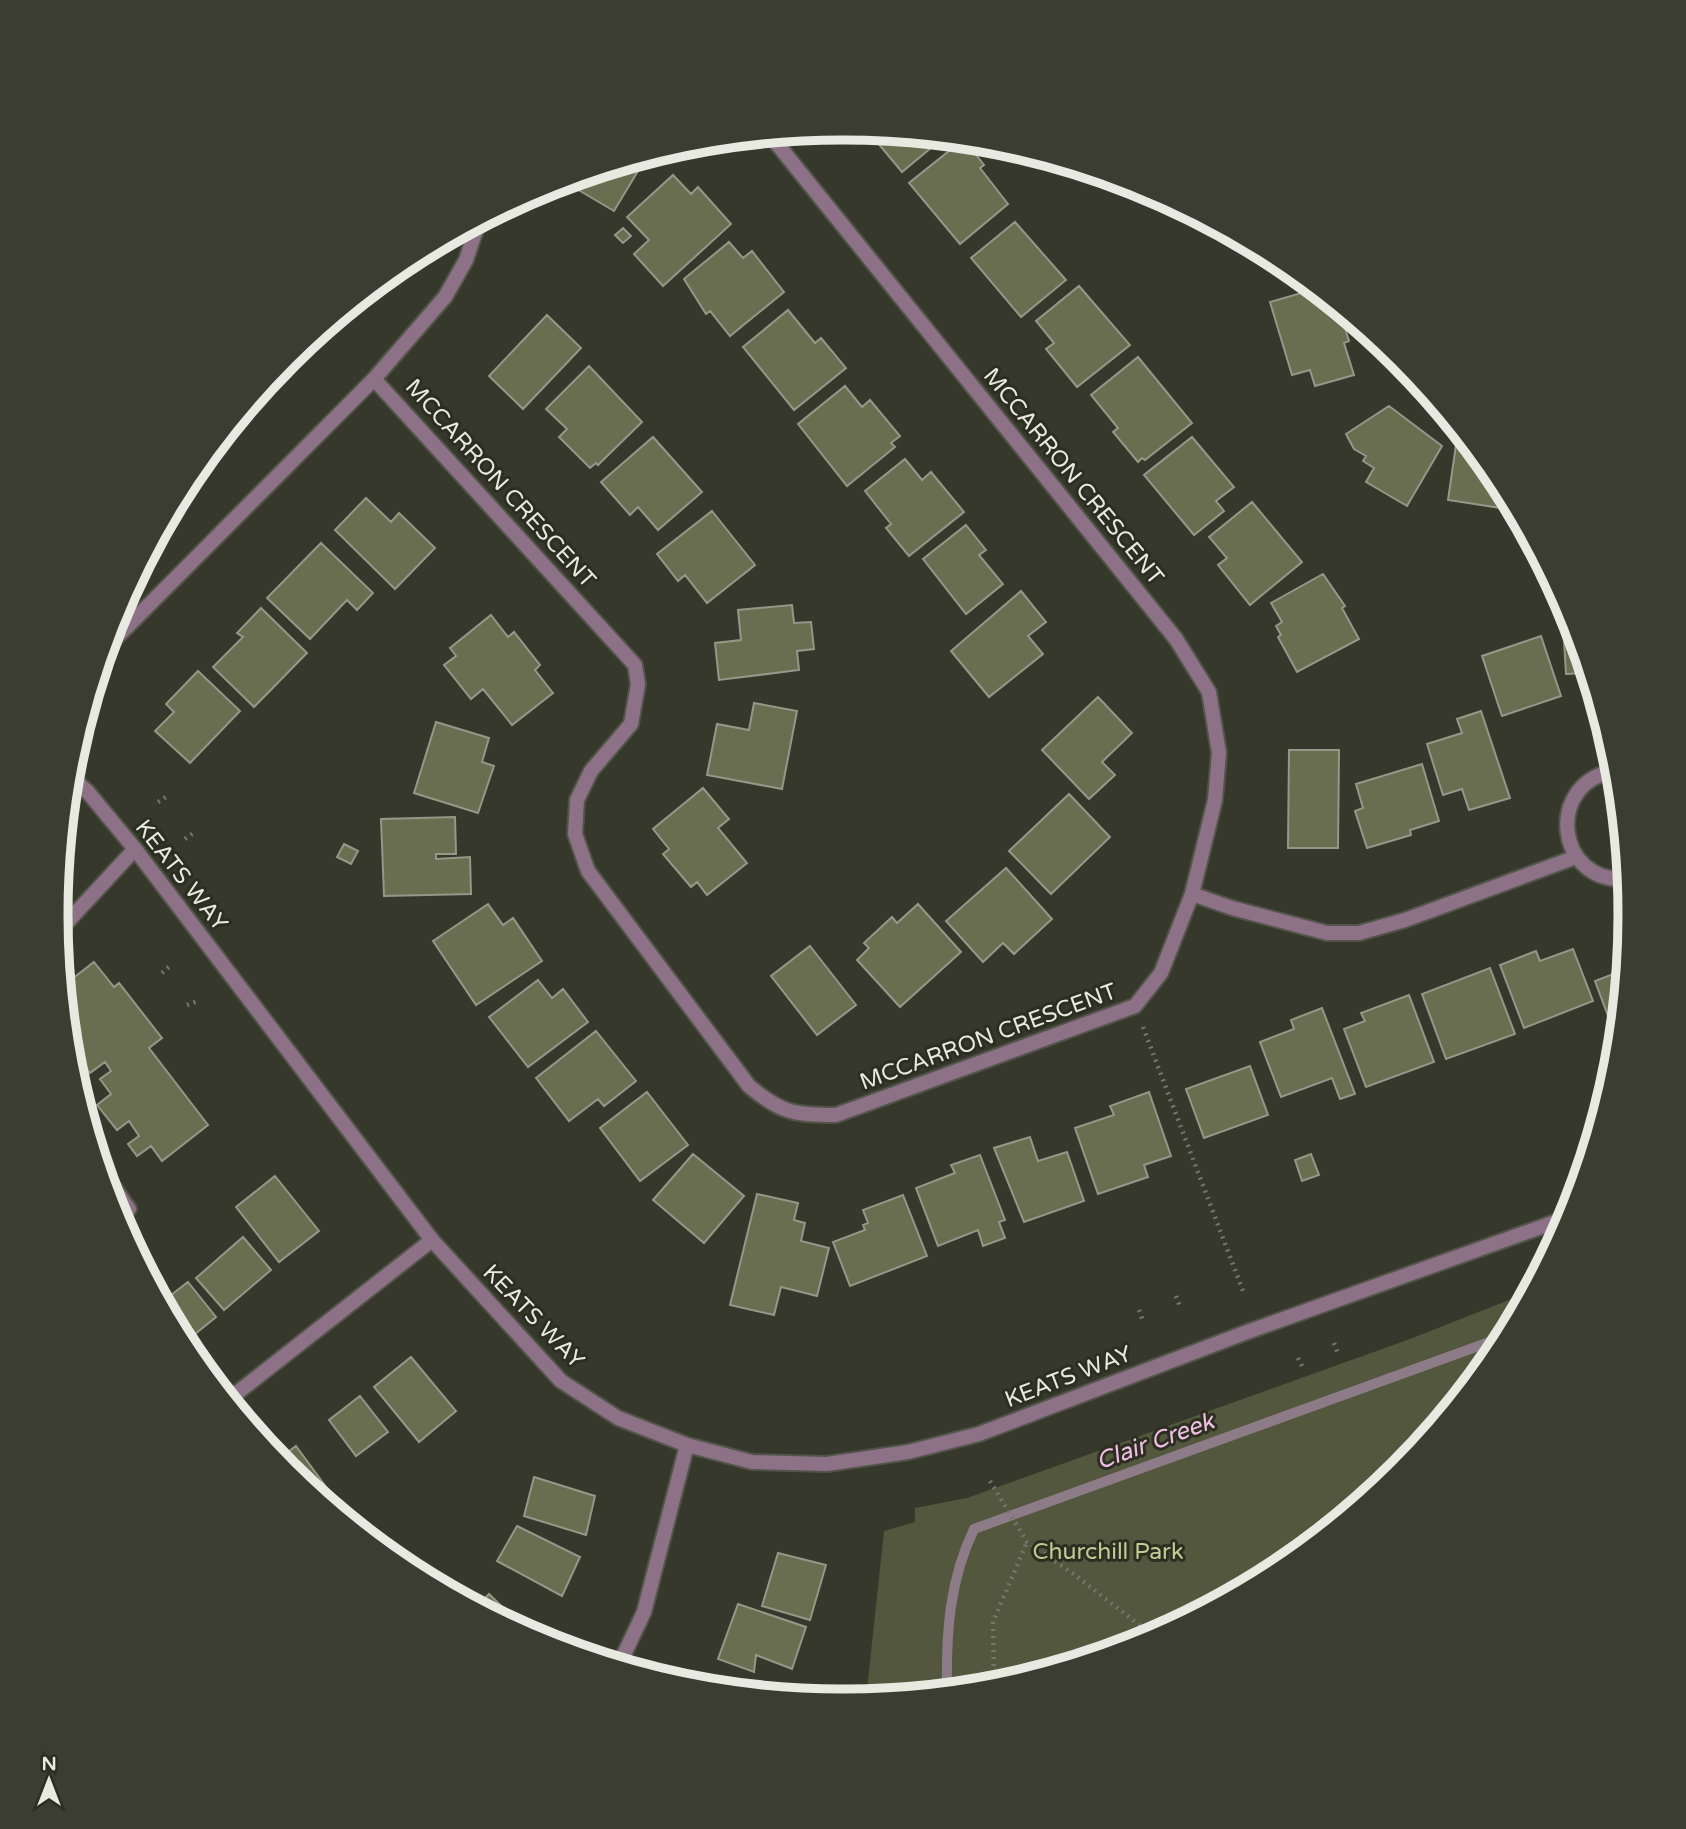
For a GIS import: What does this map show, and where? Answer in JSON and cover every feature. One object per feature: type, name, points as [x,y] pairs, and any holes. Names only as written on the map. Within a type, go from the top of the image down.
[{"type":"street","name":"MCCARRON CRESCENT","points":[[374,379],[635,665],[638,684],[631,724],[591,771],[577,800],[575,834],[588,871],[757,1093],[774,1107],[794,1112],[836,1115],[1135,1006],[1161,973],[1192,894],[1215,800],[1219,752],[1209,692],[1177,639],[776,143]]},
{"type":"street","points":[[121,632],[374,379],[445,297],[466,260],[475,234]]},
{"type":"street","points":[[1605,775],[1591,779],[1576,793],[1568,810],[1566,829],[1576,857],[1589,870],[1617,880]]},
{"type":"street","name":"KEATS WAY","points":[[80,784],[135,849],[432,1240],[561,1381],[618,1418],[687,1445],[752,1462],[827,1464],[908,1452],[979,1434],[1247,1332],[1554,1222]]},
{"type":"street","points":[[68,921],[135,849]]},
{"type":"street","points":[[1192,894],[1232,908],[1327,933],[1359,933],[1576,857]]},
{"type":"street","points":[[123,1200],[129,1209]]},
{"type":"street","points":[[235,1394],[432,1240]]},
{"type":"street","points":[[623,1657],[644,1612],[687,1445]]},
{"type":"path","points":[[158,802],[169,795]]},
{"type":"path","points":[[185,839],[196,831]]},
{"type":"path","points":[[162,973],[172,965]]},
{"type":"path","points":[[187,1005],[198,1001]]},
{"type":"path","points":[[1135,1006],[1243,1291]]},
{"type":"path","points":[[1177,1296],[1180,1307]]},
{"type":"path","points":[[1139,1310],[1143,1321]]},
{"type":"path","points":[[1334,1343],[1338,1353]]},
{"type":"path","points":[[1298,1358],[1302,1366]]},
{"type":"path","points":[[990,1481],[1027,1542],[1075,1575],[1141,1629]]},
{"type":"path","points":[[993,1674],[993,1622],[1027,1542]]},
{"type":"green space","name":"Churchill Park","points":[[1517,1297],[1458,1386],[1391,1462],[1315,1529],[1230,1585],[1139,1630],[1044,1663],[944,1683],[867,1689],[884,1531],[915,1522],[915,1508],[967,1498],[1410,1339]]},
{"type":"building","points":[[876,141],[934,145],[902,172]]},
{"type":"building","points":[[953,148],[973,151],[984,165],[980,168],[1008,204],[960,244],[909,183]]},
{"type":"building","points":[[641,166],[614,211],[575,188]]},
{"type":"building","points":[[673,175],[691,194],[698,187],[731,224],[663,286],[634,254],[649,240],[627,217]]},
{"type":"building","points":[[1015,222],[1066,280],[1021,317],[971,258]]},
{"type":"building","points":[[623,228],[631,236],[623,243],[615,235]]},
{"type":"building","points":[[729,242],[743,258],[752,251],[784,292],[730,336],[710,311],[706,314],[684,279]]},
{"type":"building","points":[[1079,286],[1130,345],[1077,387],[1046,349],[1054,343],[1036,321]]},
{"type":"building","points":[[1304,292],[1343,323],[1349,341],[1344,343],[1354,375],[1315,386],[1310,370],[1292,375],[1270,302]]},
{"type":"building","points":[[788,310],[815,343],[821,338],[846,368],[794,410],[743,347]]},
{"type":"building","points":[[547,315],[581,348],[523,409],[489,376]]},
{"type":"building","points":[[1138,357],[1192,423],[1145,460],[1142,458],[1138,462],[1113,432],[1118,428],[1091,395]]},
{"type":"building","points":[[589,366],[642,422],[598,465],[596,463],[590,468],[559,437],[567,429],[546,409]]},
{"type":"building","points":[[845,386],[862,407],[870,400],[900,436],[891,443],[895,447],[847,486],[798,424]]},
{"type":"building","points":[[1389,406],[1442,446],[1407,506],[1366,482],[1374,468],[1363,461],[1366,456],[1354,449],[1346,434]]},
{"type":"building","points":[[653,437],[702,492],[658,530],[638,507],[630,515],[601,482]]},
{"type":"building","points":[[1192,437],[1234,487],[1216,501],[1224,511],[1194,535],[1144,475]]},
{"type":"building","points":[[1457,441],[1501,508],[1448,500]]},
{"type":"building","points":[[905,459],[922,480],[931,472],[964,512],[909,556],[886,528],[891,524],[865,491]]},
{"type":"building","points":[[366,498],[391,522],[399,513],[435,548],[395,589],[335,530]]},
{"type":"building","points":[[1252,502],[1302,562],[1250,605],[1218,565],[1227,558],[1209,537]]},
{"type":"building","points":[[712,511],[755,565],[707,603],[685,575],[678,581],[657,554]]},
{"type":"building","points":[[966,525],[986,550],[979,555],[1003,584],[966,614],[923,559]]},
{"type":"building","points":[[321,543],[373,593],[357,610],[347,600],[310,639],[267,598]]},
{"type":"building","points":[[1323,574],[1345,606],[1342,608],[1359,639],[1297,672],[1278,637],[1281,635],[1276,626],[1282,622],[1271,603]]},
{"type":"building","points":[[1021,591],[1046,622],[1028,636],[1043,654],[989,697],[951,651]]},
{"type":"building","points":[[792,605],[794,623],[811,622],[814,649],[797,651],[799,670],[719,680],[715,643],[741,640],[738,610]]},
{"type":"building","points":[[261,608],[307,653],[254,707],[213,667],[243,637],[237,633]]},
{"type":"building","points":[[491,615],[508,637],[514,632],[540,665],[535,670],[553,693],[512,725],[483,689],[471,699],[444,665],[456,656],[450,648]]},
{"type":"building","points":[[1563,629],[1579,673],[1566,674]]},
{"type":"building","points":[[1541,636],[1561,696],[1502,716],[1482,656]]},
{"type":"building","points":[[198,671],[240,711],[190,763],[155,731],[174,712],[166,704]]},
{"type":"building","points":[[1098,697],[1132,733],[1102,762],[1115,775],[1089,799],[1042,750]]},
{"type":"building","points":[[754,703],[797,711],[782,789],[707,775],[717,724],[749,730]]},
{"type":"building","points":[[1481,711],[1510,798],[1469,810],[1462,789],[1443,795],[1427,744],[1462,733],[1457,719]]},
{"type":"building","points":[[436,722],[489,738],[482,762],[494,766],[478,813],[414,793]]},
{"type":"building","points":[[1289,750],[1339,750],[1338,848],[1288,848]]},
{"type":"building","points":[[1422,764],[1439,821],[1410,830],[1411,835],[1367,848],[1355,811],[1363,808],[1356,784]]},
{"type":"building","points":[[703,788],[729,819],[718,828],[747,863],[707,895],[697,882],[691,887],[663,854],[669,849],[653,829]]},
{"type":"building","points":[[1069,794],[1110,837],[1051,894],[1009,851]]},
{"type":"building","points":[[455,817],[456,854],[436,854],[436,859],[470,857],[471,894],[384,896],[381,819]]},
{"type":"building","points":[[344,844],[358,851],[351,864],[337,857]]},
{"type":"building","points":[[1006,868],[1052,919],[1014,954],[1003,943],[983,962],[946,921]]},
{"type":"building","points":[[488,904],[503,925],[513,918],[542,961],[476,1005],[433,941]]},
{"type":"building","points":[[918,904],[961,952],[900,1007],[857,960],[869,948],[864,943],[892,917],[897,923]]},
{"type":"building","points":[[810,946],[856,1005],[817,1035],[771,976]]},
{"type":"building","points":[[1573,949],[1593,1001],[1524,1028],[1500,965],[1536,951],[1540,961]]},
{"type":"building","points":[[94,962],[114,987],[119,983],[162,1038],[149,1048],[208,1125],[162,1161],[151,1146],[137,1156],[128,1144],[139,1136],[129,1121],[117,1130],[97,1105],[111,1094],[100,1079],[111,1071],[105,1062],[90,1073],[83,1063],[71,979]]},
{"type":"building","points":[[1490,968],[1515,1034],[1446,1059],[1422,994]]},
{"type":"building","points":[[1615,973],[1610,1022],[1595,981]]},
{"type":"building","points":[[538,980],[552,998],[563,989],[588,1022],[528,1067],[489,1017]]},
{"type":"building","points":[[1409,995],[1434,1062],[1366,1087],[1344,1029],[1365,1021],[1361,1013]]},
{"type":"building","points":[[1322,1008],[1355,1094],[1340,1099],[1332,1078],[1281,1097],[1260,1042],[1294,1029],[1291,1020]]},
{"type":"building","points":[[596,1031],[636,1081],[604,1106],[598,1099],[569,1121],[536,1078]]},
{"type":"building","points":[[1250,1066],[1268,1115],[1204,1138],[1186,1089]]},
{"type":"building","points":[[647,1092],[688,1145],[640,1181],[600,1128]]},
{"type":"building","points":[[1149,1092],[1171,1156],[1144,1165],[1148,1177],[1098,1194],[1075,1128],[1114,1115],[1110,1106]]},
{"type":"building","points":[[1030,1137],[1038,1161],[1067,1152],[1084,1201],[1024,1222],[994,1148]]},
{"type":"building","points":[[693,1154],[744,1196],[704,1243],[653,1200]]},
{"type":"building","points":[[1311,1154],[1319,1175],[1302,1181],[1295,1160]]},
{"type":"building","points":[[980,1155],[1005,1220],[999,1222],[1005,1238],[983,1246],[978,1230],[938,1246],[916,1188],[955,1173],[951,1165]]},
{"type":"building","points":[[275,1176],[319,1231],[279,1262],[236,1207]]},
{"type":"building","points":[[757,1194],[798,1203],[794,1220],[805,1223],[801,1241],[829,1248],[817,1296],[781,1287],[774,1315],[730,1305]]},
{"type":"building","points":[[903,1195],[927,1256],[850,1286],[833,1242],[865,1230],[863,1225],[868,1223],[863,1210]]},
{"type":"building","points":[[243,1237],[271,1270],[224,1310],[196,1278]]},
{"type":"building","points":[[188,1282],[216,1317],[193,1336],[169,1297]]},
{"type":"building","points":[[411,1357],[456,1411],[419,1442],[374,1387]]},
{"type":"building","points":[[360,1396],[388,1432],[356,1456],[329,1420]]},
{"type":"building","points":[[296,1446],[336,1500],[295,1462],[287,1453]]},
{"type":"building","points":[[534,1477],[595,1496],[586,1535],[524,1516]]},
{"type":"building","points":[[517,1526],[580,1557],[562,1596],[497,1561]]},
{"type":"building","points":[[778,1553],[826,1565],[810,1620],[762,1606]]},
{"type":"building","points":[[489,1594],[509,1613],[500,1609],[483,1600]]},
{"type":"building","points":[[738,1604],[806,1627],[792,1669],[756,1655],[754,1672],[718,1659]]},
{"type":"waterway","name":"Clair Creek","points":[[947,1682],[947,1649],[954,1588],[974,1529],[1489,1342]]}]
